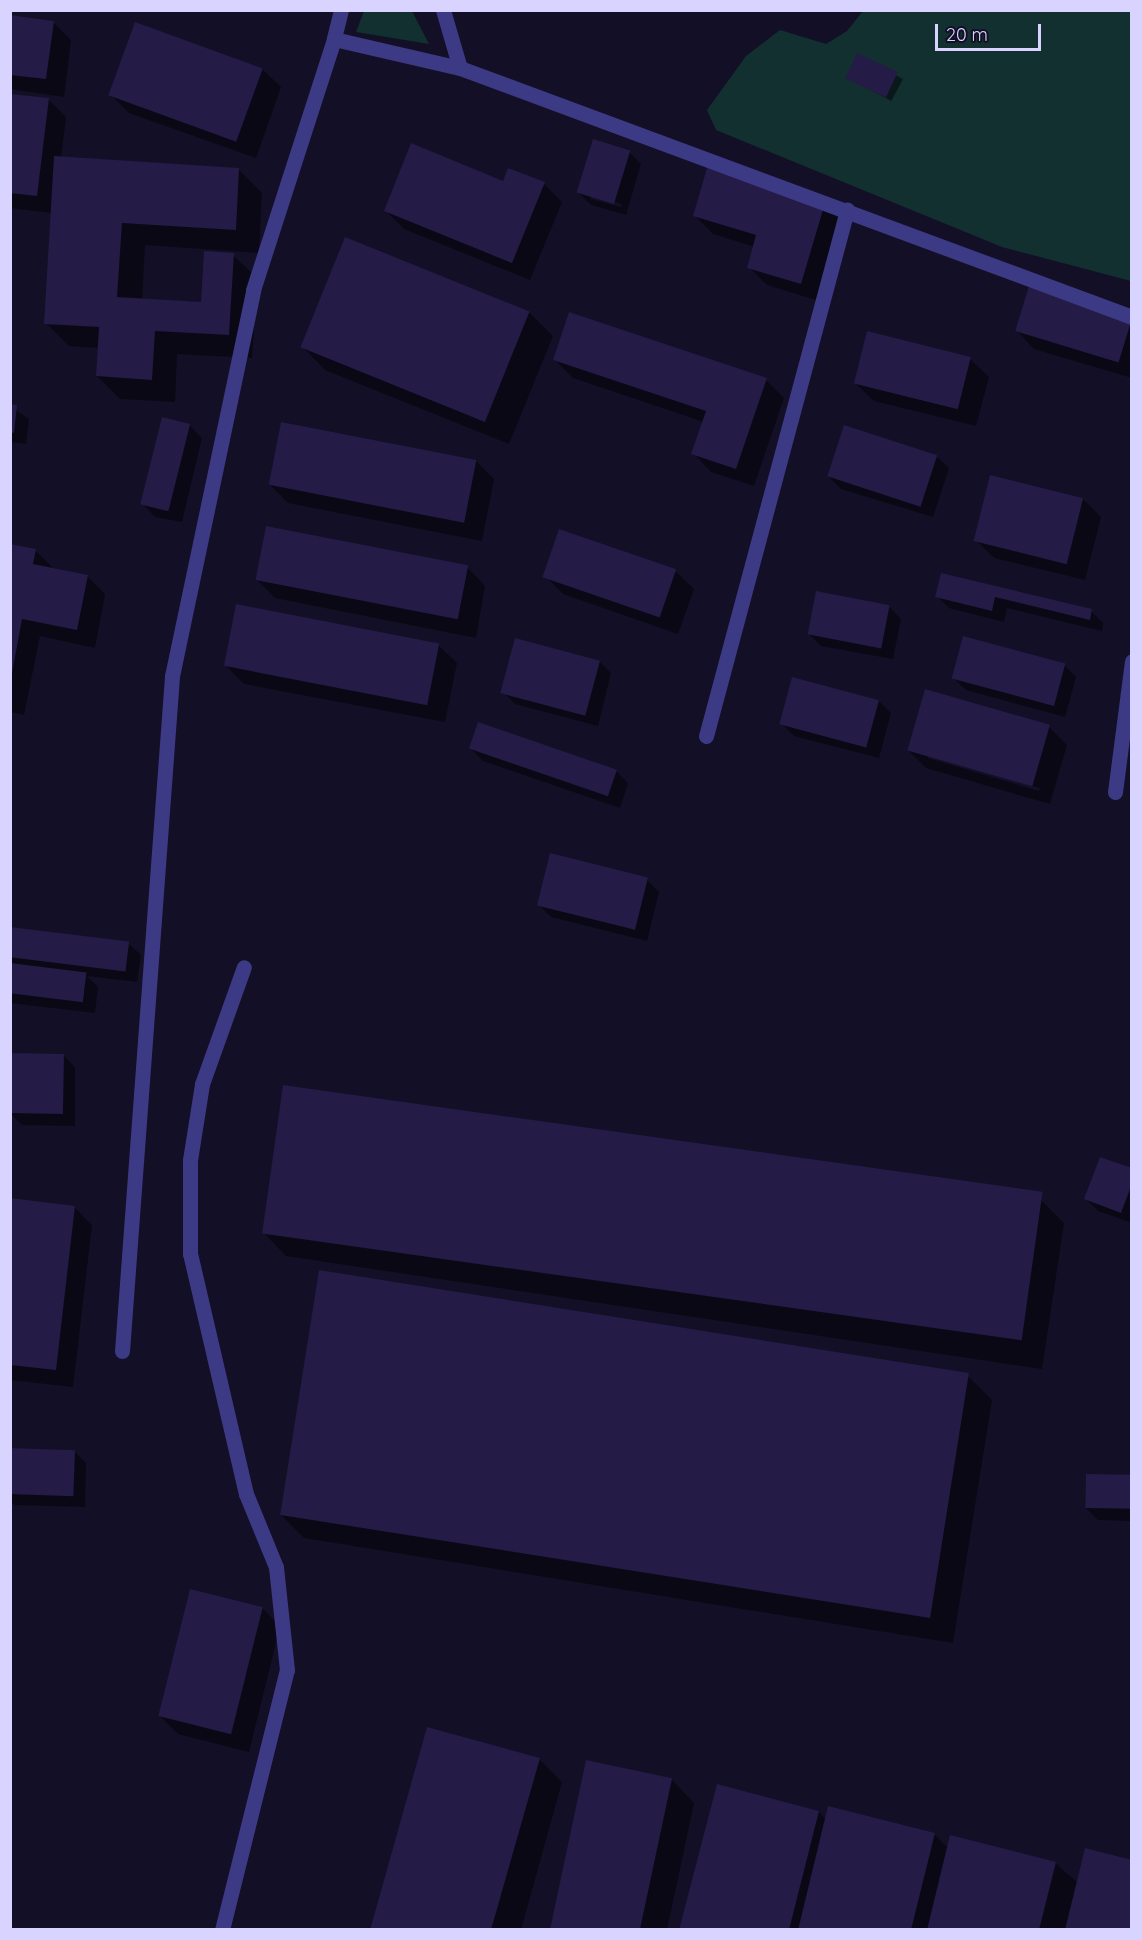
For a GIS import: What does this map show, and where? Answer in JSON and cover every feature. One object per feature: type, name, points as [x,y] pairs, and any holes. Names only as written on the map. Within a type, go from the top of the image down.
[{"type":"street","points":[[122,1351],[172,676],[252,290],[334,39],[341,10]]},
{"type":"street","points":[[443,10],[460,68]]},
{"type":"street","points":[[334,39],[460,68],[1131,317]]},
{"type":"street","points":[[706,736],[847,210]]},
{"type":"street","points":[[1115,792],[1131,661]]},
{"type":"street","points":[[222,1929],[287,1670],[276,1567],[246,1494],[190,1254],[190,1160],[202,1084],[244,967]]},
{"type":"green space","points":[[364,11],[412,11],[429,44],[356,32]]},
{"type":"green space","points":[[863,11],[1131,11],[1131,281],[1002,247],[716,130],[707,110],[746,56],[780,30],[826,44],[847,31]]},
{"type":"building","points":[[10,15],[54,21],[46,79],[10,75]]},
{"type":"building","points":[[135,22],[263,69],[236,142],[108,95]]},
{"type":"building","points":[[857,53],[898,72],[886,97],[845,78]]},
{"type":"building","points":[[10,94],[49,98],[37,196],[10,193]]},
{"type":"building","points":[[593,139],[630,150],[614,204],[577,193]]},
{"type":"building","points":[[411,143],[503,181],[508,168],[545,182],[512,263],[384,211]]},
{"type":"building","points":[[54,156],[239,168],[236,230],[122,223],[117,297],[201,302],[204,251],[234,253],[229,335],[155,331],[152,380],[96,376],[99,327],[44,324]]},
{"type":"building","points":[[707,168],[825,203],[801,284],[747,268],[756,235],[693,216]]},
{"type":"building","points":[[345,237],[530,312],[485,422],[300,347]]},
{"type":"building","points":[[1029,286],[1132,317],[1119,363],[1015,331]]},
{"type":"building","points":[[569,312],[767,378],[736,469],[691,454],[706,411],[553,360]]},
{"type":"building","points":[[867,331],[971,357],[958,409],[854,383]]},
{"type":"building","points":[[10,404],[17,405],[14,433],[10,432]]},
{"type":"building","points":[[162,417],[190,424],[168,511],[140,504]]},
{"type":"building","points":[[281,422],[476,460],[464,523],[269,485]]},
{"type":"building","points":[[844,425],[937,455],[921,507],[827,476]]},
{"type":"building","points":[[990,475],[1083,498],[1067,564],[974,541]]},
{"type":"building","points":[[266,526],[468,565],[458,619],[256,580]]},
{"type":"building","points":[[559,529],[676,569],[660,618],[542,577]]},
{"type":"building","points":[[10,544],[36,549],[33,564],[88,575],[77,630],[22,619],[12,673]]},
{"type":"building","points":[[941,573],[1092,609],[1090,620],[995,597],[992,611],[935,597]]},
{"type":"building","points":[[816,591],[890,605],[881,649],[808,634]]},
{"type":"building","points":[[236,604],[439,643],[427,705],[224,666]]},
{"type":"building","points":[[963,636],[1065,663],[1054,706],[952,679]]},
{"type":"building","points":[[515,638],[600,661],[585,716],[500,693]]},
{"type":"building","points":[[792,677],[879,700],[866,748],[779,724]]},
{"type":"building","points":[[925,689],[1050,725],[1032,786],[907,751]]},
{"type":"building","points":[[478,722],[617,770],[608,796],[469,748]]},
{"type":"building","points":[[550,853],[648,877],[635,930],[537,905]]},
{"type":"building","points":[[10,927],[129,942],[125,971],[10,957]]},
{"type":"building","points":[[10,963],[86,972],[83,1002],[10,993]]},
{"type":"building","points":[[10,1053],[64,1054],[63,1114],[10,1113]]},
{"type":"building","points":[[283,1085],[1043,1192],[1022,1340],[262,1234]]},
{"type":"building","points":[[1100,1157],[1132,1168],[1132,1184],[1121,1213],[1084,1199]]},
{"type":"building","points":[[10,1198],[75,1206],[56,1370],[10,1365]]},
{"type":"building","points":[[319,1270],[969,1373],[930,1618],[280,1515]]},
{"type":"building","points":[[10,1448],[75,1450],[73,1496],[10,1494]]},
{"type":"building","points":[[1086,1474],[1132,1475],[1131,1509],[1085,1508]]},
{"type":"building","points":[[190,1589],[263,1607],[231,1734],[158,1716]]},
{"type":"building","points":[[427,1727],[540,1758],[491,1930],[370,1930]]},
{"type":"building","points":[[586,1760],[672,1778],[640,1930],[550,1930]]},
{"type":"building","points":[[717,1784],[819,1811],[789,1930],[679,1930]]},
{"type":"building","points":[[828,1806],[935,1833],[911,1930],[798,1930]]},
{"type":"building","points":[[950,1835],[1056,1862],[1039,1930],[927,1930]]},
{"type":"building","points":[[1085,1848],[1132,1860],[1132,1930],[1065,1930]]}]
